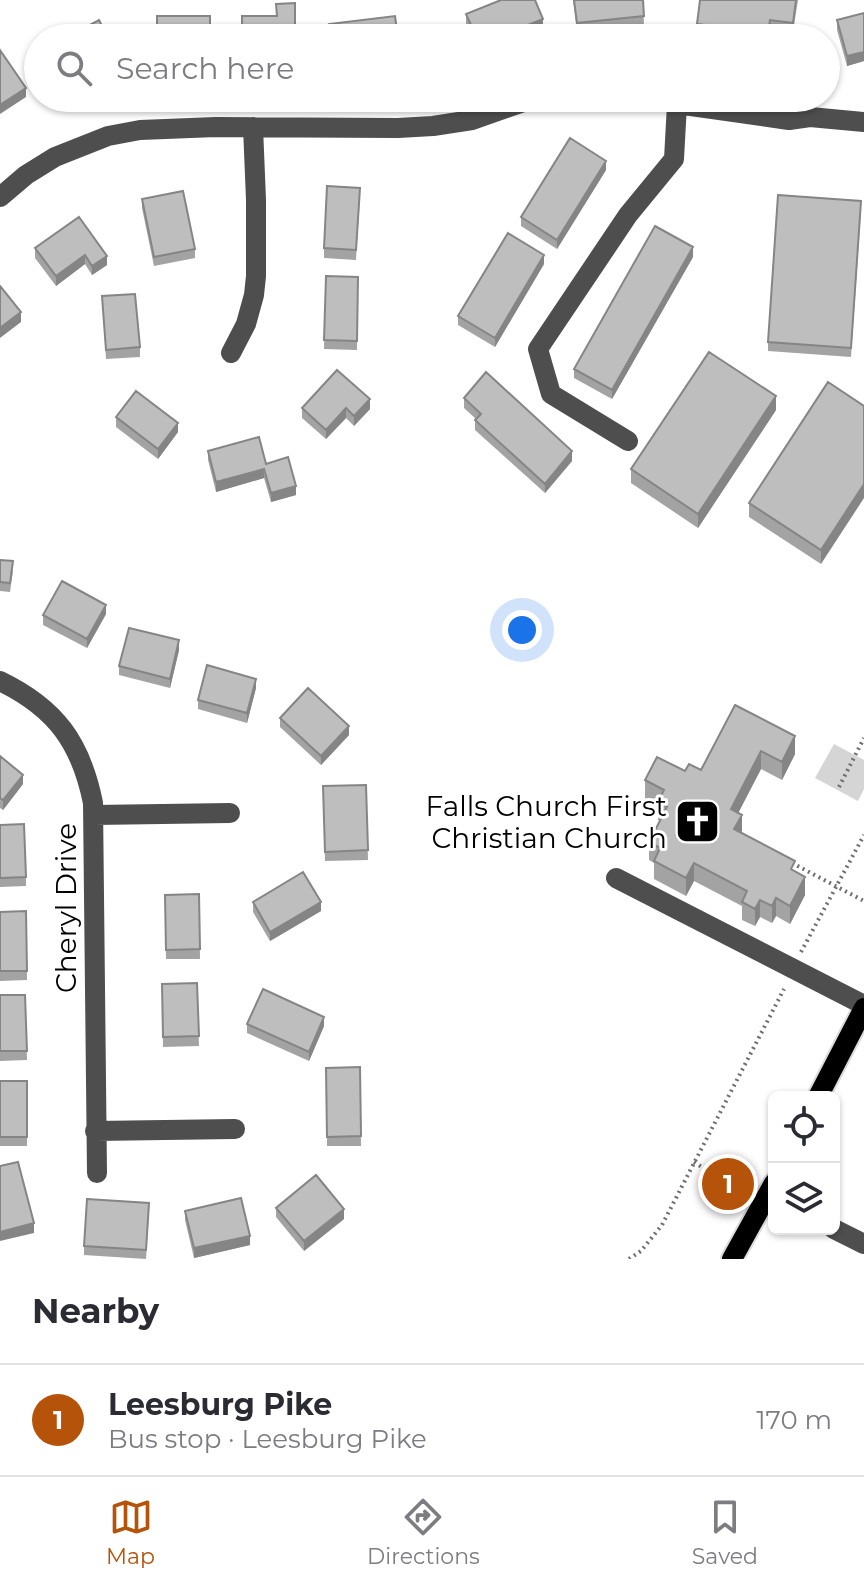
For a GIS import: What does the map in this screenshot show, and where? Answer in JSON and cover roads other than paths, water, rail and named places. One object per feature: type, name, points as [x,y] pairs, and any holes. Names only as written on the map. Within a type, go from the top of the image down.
[{"type":"main road","points":[[821,1091],[864,1007]]},
{"type":"main road","points":[[732,1259],[768,1209]]},
{"type":"street","points":[[0,197],[26,175],[55,157],[108,136],[140,130],[398,128],[472,120],[495,112]]},
{"type":"street","points":[[628,441],[551,394],[538,349],[628,215],[674,159],[677,112]]},
{"type":"street","points":[[733,112],[789,120],[810,117],[864,122]]},
{"type":"street","points":[[231,353],[246,324],[256,276],[253,127]]},
{"type":"street","name":"Cheryl Drive","points":[[0,681],[22,691],[43,706],[67,734],[88,777],[94,815],[97,1173]]},
{"type":"street","points":[[94,815],[230,813]]},
{"type":"street","points":[[616,878],[864,1007]]},
{"type":"street","points":[[95,1131],[235,1129]]},
{"type":"street","points":[[840,1232],[864,1244]]},
{"type":"place","name":"Falls Church First Christian Church","points":[[698,822]]},
{"type":"place","name":"Leesburg Pike","points":[[728,1184]]}]
